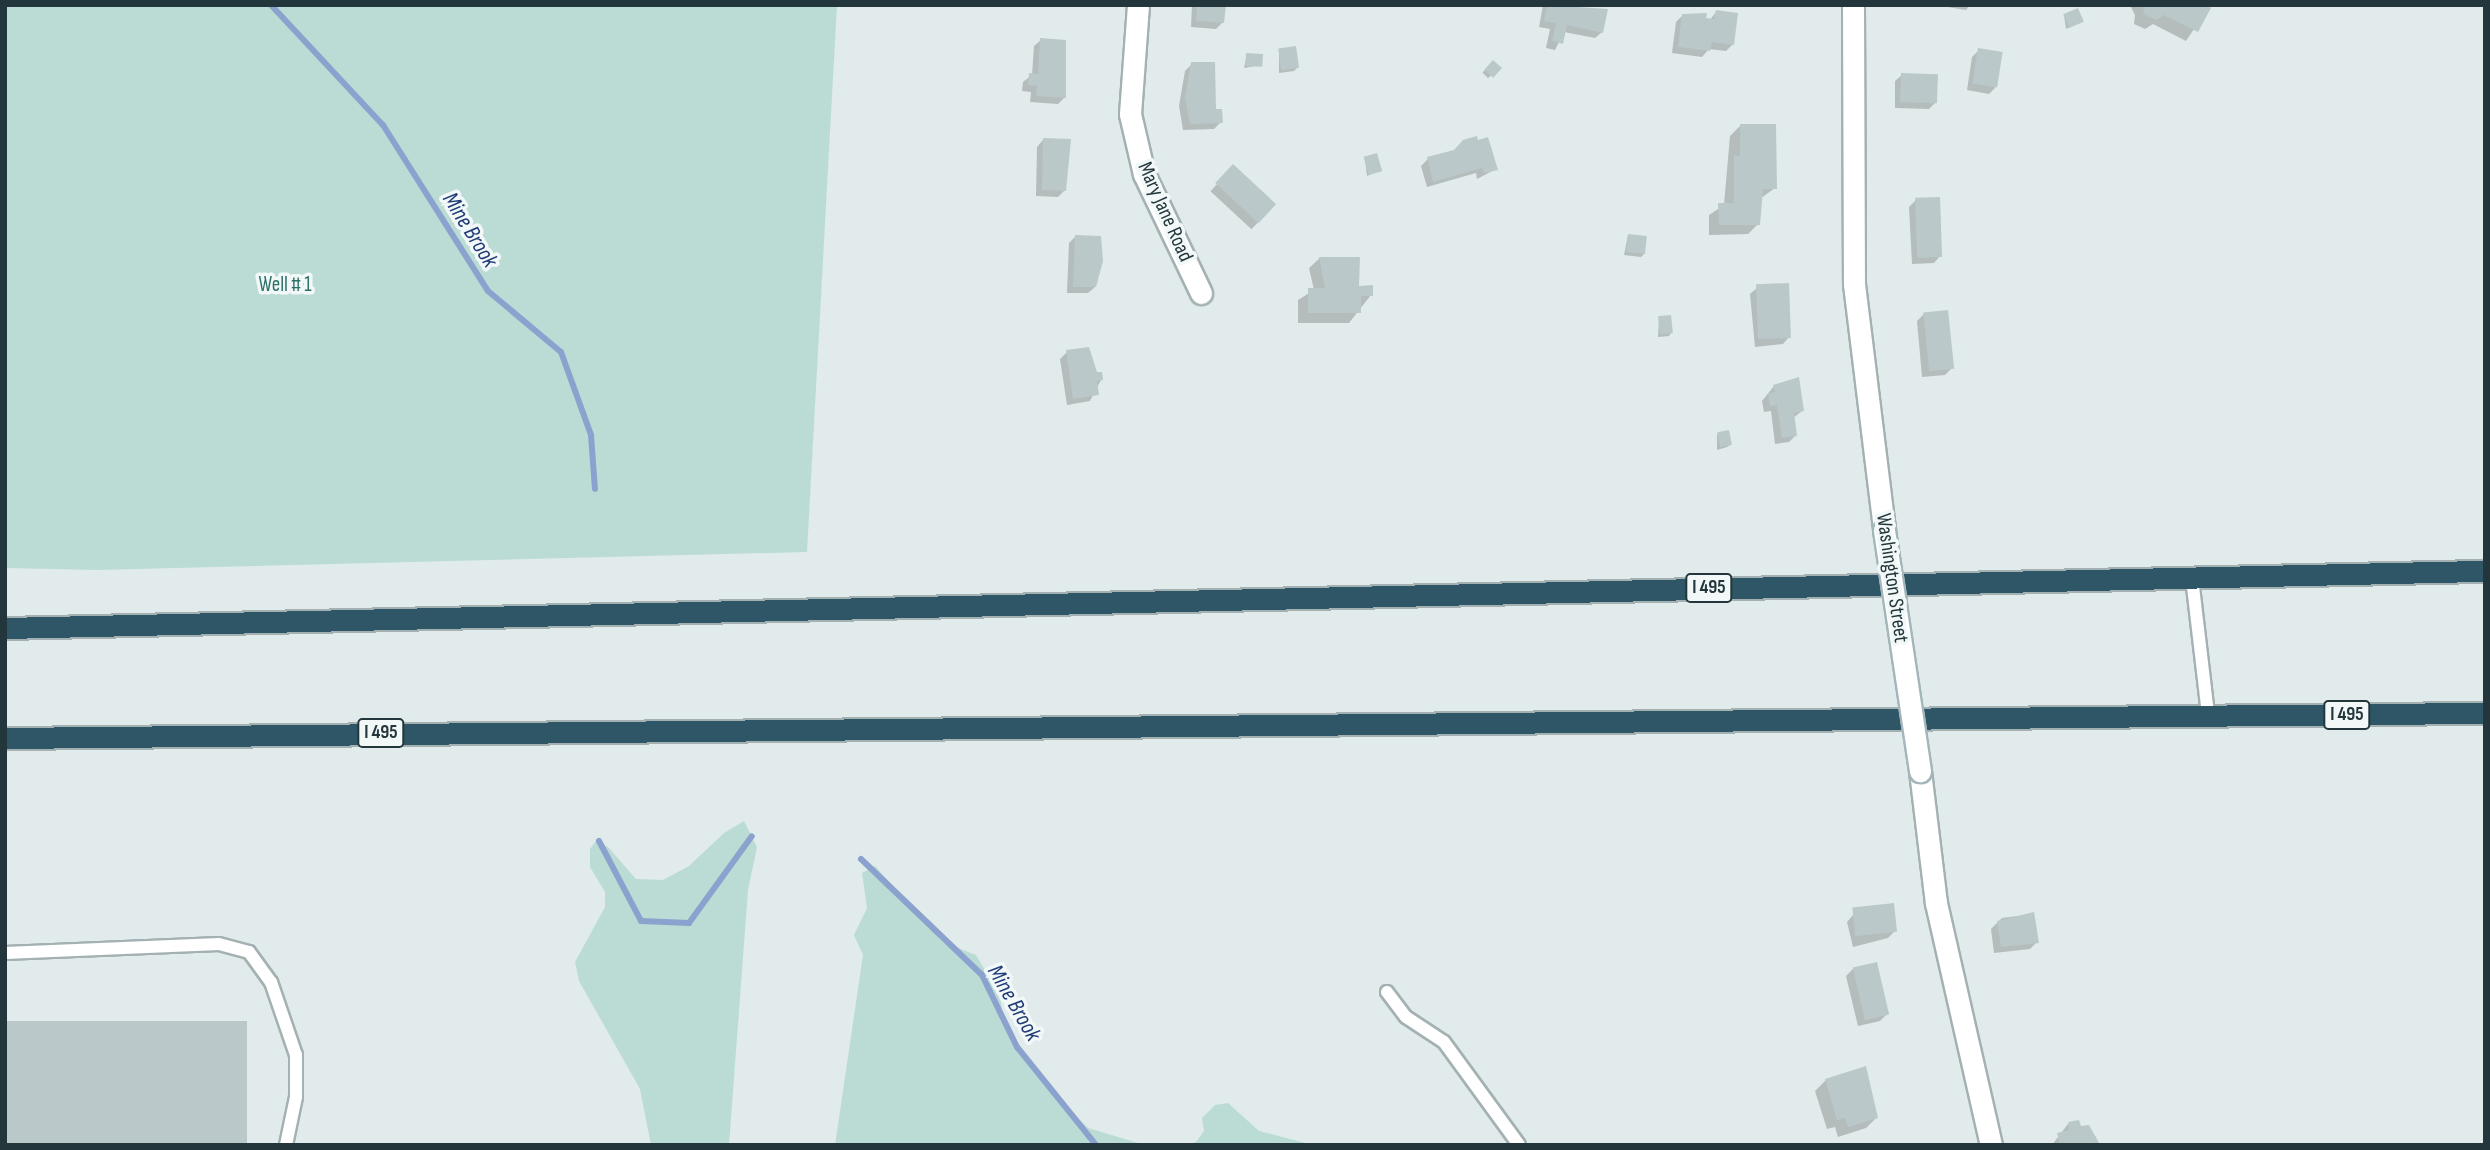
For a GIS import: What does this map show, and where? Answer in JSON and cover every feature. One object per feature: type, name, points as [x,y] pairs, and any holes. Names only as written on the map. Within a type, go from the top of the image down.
[{"type":"highway","name":"I 495","points":[[5,628],[716,609],[2485,571]]},
{"type":"highway","name":"I 495","points":[[5,738],[542,731],[756,733],[2485,713]]},
{"type":"main road","name":"Mary Jane Road","points":[[1138,5],[1130,114],[1144,174],[1201,293]]},
{"type":"main road","name":"Washington Street","points":[[1853,5],[1854,284],[1884,530],[1920,771],[1936,903],[1991,1145]]},
{"type":"lane","points":[[2192,578],[2208,715]]},
{"type":"lane","points":[[5,953],[219,944],[249,951],[271,982],[296,1055],[296,1097],[286,1145]]},
{"type":"lane","points":[[1387,992],[1406,1017],[1444,1042],[1519,1145]]},
{"type":"green space","name":"Well # 1","points":[[5,5],[837,5],[807,552],[97,570],[5,568]]},
{"type":"green space","points":[[744,821],[757,847],[748,890],[729,1145],[651,1145],[640,1089],[579,981],[575,962],[605,907],[605,892],[590,867],[590,849],[596,841],[608,847],[636,879],[663,880],[689,866],[724,833]]},
{"type":"green space","points":[[875,866],[943,942],[976,955],[1000,996],[1005,1028],[1047,1087],[1088,1128],[1145,1145],[835,1145],[863,955],[854,935],[867,908],[862,873]]},
{"type":"green space","points":[[1228,1103],[1259,1131],[1313,1145],[1186,1145],[1196,1142],[1204,1131],[1202,1118],[1215,1105]]},
{"type":"building","points":[[1197,5],[1226,5],[1224,23],[1196,21]]},
{"type":"building","points":[[1547,5],[1608,9],[1603,33],[1567,25],[1563,44],[1552,41],[1556,23],[1544,21]]},
{"type":"building","points":[[2145,5],[2206,5],[2211,8],[2198,32],[2164,15],[2157,20],[2143,14]]},
{"type":"building","points":[[2078,8],[2084,22],[2069,28],[2063,14]]},
{"type":"building","points":[[1716,10],[1738,13],[1734,45],[1712,42],[1710,51],[1678,47],[1682,14],[1707,13],[1706,18],[1714,19]]},
{"type":"building","points":[[1040,38],[1066,40],[1066,98],[1036,96],[1037,86],[1028,85],[1029,73],[1038,74]]},
{"type":"building","points":[[1296,46],[1299,68],[1281,70],[1278,49]]},
{"type":"building","points":[[1978,48],[2003,52],[1997,87],[1972,84]]},
{"type":"building","points":[[1246,53],[1263,54],[1262,67],[1245,66]]},
{"type":"building","points":[[1493,60],[1502,68],[1493,78],[1484,70]]},
{"type":"building","points":[[1191,62],[1215,62],[1216,109],[1222,109],[1223,123],[1190,124],[1185,98]]},
{"type":"building","points":[[1901,73],[1938,74],[1937,103],[1900,102]]},
{"type":"building","points":[[1740,124],[1776,124],[1777,189],[1763,189],[1760,225],[1719,225],[1718,203],[1734,203],[1734,155],[1740,156]]},
{"type":"building","points":[[1477,136],[1478,140],[1488,137],[1498,170],[1484,173],[1482,168],[1433,182],[1427,157],[1454,150],[1463,140]]},
{"type":"building","points":[[1043,138],[1071,139],[1066,191],[1042,190]]},
{"type":"building","points":[[1377,153],[1382,171],[1369,175],[1364,157]]},
{"type":"building","points":[[1233,164],[1276,204],[1258,223],[1215,183]]},
{"type":"building","points":[[1940,197],[1942,257],[1917,258],[1915,198]]},
{"type":"building","points":[[1628,234],[1647,236],[1645,254],[1626,252]]},
{"type":"building","points":[[1075,235],[1101,236],[1103,261],[1096,287],[1073,287]]},
{"type":"building","points":[[1319,257],[1360,257],[1359,286],[1373,285],[1373,296],[1361,296],[1361,313],[1308,313],[1308,288],[1325,288]]},
{"type":"building","points":[[1789,283],[1791,338],[1758,339],[1756,284]]},
{"type":"building","points":[[1948,310],[1954,369],[1929,371],[1923,313]]},
{"type":"building","points":[[1671,315],[1673,333],[1660,334],[1658,316]]},
{"type":"building","points":[[1089,347],[1097,372],[1102,372],[1103,380],[1097,381],[1099,395],[1073,399],[1066,350]]},
{"type":"building","points":[[1799,377],[1804,411],[1794,413],[1797,436],[1782,438],[1777,405],[1770,406],[1768,393],[1775,392],[1773,385]]},
{"type":"building","points":[[1729,430],[1732,445],[1720,447],[1717,432]]},
{"type":"building","points":[[1894,903],[1897,932],[1855,936],[1852,907]]},
{"type":"building","points":[[2034,912],[2039,943],[2001,947],[1997,921]]},
{"type":"building","points":[[1877,962],[1889,1015],[1865,1020],[1853,968]]},
{"type":"building","points":[[5,1021],[247,1021],[247,1145],[5,1145]]},
{"type":"building","points":[[1866,1066],[1878,1118],[1848,1127],[1845,1118],[1837,1120],[1825,1079]]},
{"type":"building","points":[[2079,1120],[2081,1126],[2089,1125],[2099,1143],[2060,1145],[2057,1133],[2069,1130],[2068,1122]]},
{"type":"waterway","name":"Mine Brook","points":[[271,5],[383,125],[488,291],[561,352],[591,435],[595,489]]},
{"type":"waterway","name":"Mine Brook","points":[[599,841],[641,921],[689,923],[752,836]]},
{"type":"waterway","name":"Mine Brook","points":[[861,859],[982,975],[1017,1047],[1096,1145]]}]
